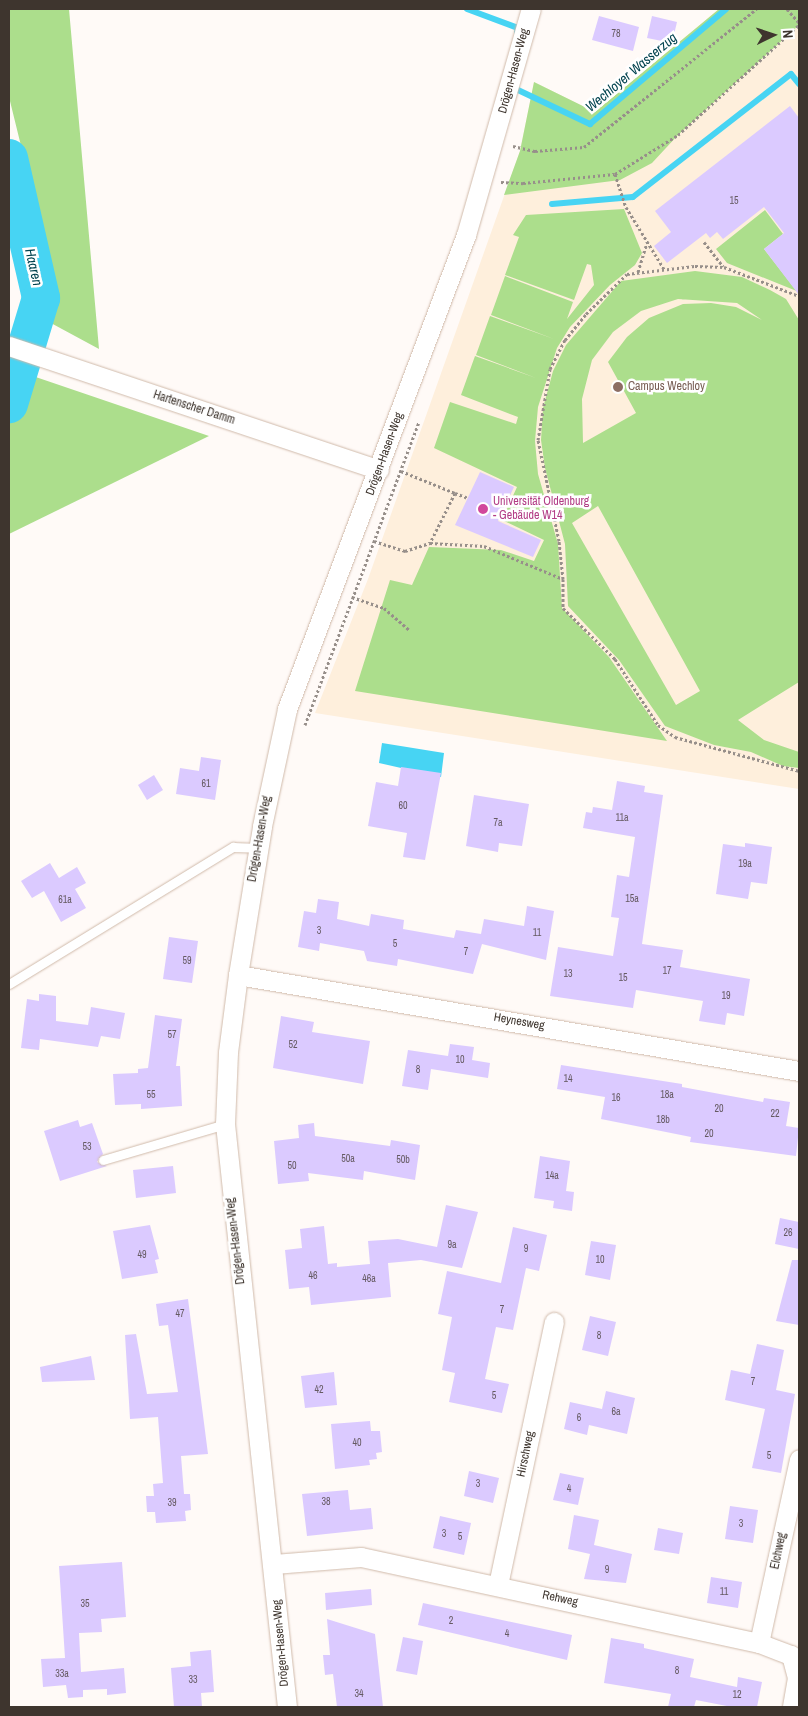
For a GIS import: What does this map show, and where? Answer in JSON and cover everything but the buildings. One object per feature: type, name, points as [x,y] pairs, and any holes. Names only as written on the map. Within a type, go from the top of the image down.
[{"type":"street","name":"Drögen-Hasen-Weg","points":[[287,1707],[274,1564],[229,1185],[225,1124],[228,1052],[238,974],[258,848],[287,709],[379,470],[485,177],[531,9]]},
{"type":"street","name":"Hartenscher Damm","points":[[9,346],[379,470]]},
{"type":"street","name":"Heynesweg","points":[[238,974],[799,1071]]},
{"type":"street","name":"Hirschweg","points":[[498,1585],[554,1322]]},
{"type":"street","name":"Elchweg","points":[[758,1643],[799,1460]]},
{"type":"street","name":"Rehweg","points":[[274,1564],[361,1557],[498,1585],[758,1643],[790,1655],[797,1678],[792,1707]]},
{"type":"lane","points":[[9,984],[233,847],[258,848]]},
{"type":"lane","points":[[103,1160],[225,1124]]},
{"type":"path","points":[[513,146],[535,151],[584,146],[756,9]]},
{"type":"path","points":[[485,177],[523,183],[615,174],[678,135],[799,24],[787,9]]},
{"type":"path","points":[[615,174],[626,207],[664,269]]},
{"type":"path","points":[[638,272],[647,242]]},
{"type":"path","points":[[704,242],[724,266]]},
{"type":"path","points":[[799,296],[724,266],[664,269],[627,274],[586,314],[565,340],[550,369],[538,440],[559,541],[563,579],[563,608],[615,659],[658,725],[675,738],[799,770]]},
{"type":"path","points":[[379,470],[402,471],[468,498]]},
{"type":"path","points":[[430,542],[455,493]]},
{"type":"path","points":[[355,534],[405,551],[430,542],[484,546],[563,579]]},
{"type":"path","points":[[484,546],[486,539]]},
{"type":"path","points":[[333,590],[384,608],[409,630]]},
{"type":"shaded area","name":"Campus Wechloy","points":[[719,9],[799,9],[799,789],[315,713],[368,579],[520,151],[534,82],[595,112]]},
{"type":"green space","points":[[9,9],[69,9],[99,349],[49,322],[52,272],[9,97]]},
{"type":"green space","points":[[719,9],[799,9],[799,25],[678,135],[652,163],[620,180],[504,195],[520,151],[534,82],[595,112]]},
{"type":"green space","points":[[624,209],[642,253],[635,265],[610,285],[570,327],[557,348],[538,407],[535,441],[538,474],[558,544],[562,608],[609,657],[667,741],[355,691],[390,580],[412,585],[429,547],[501,550],[534,561],[544,540],[502,520],[517,487],[434,448],[450,402],[516,424],[518,417],[461,395],[475,356],[536,378],[476,355],[490,316],[554,339],[491,315],[505,276],[573,302],[567,319],[594,285],[591,265],[587,264],[574,300],[505,275],[519,237],[513,235],[526,215]]},
{"type":"green space","points":[[765,210],[783,234],[764,249],[792,285],[799,285],[799,292],[727,263],[716,249]]},
{"type":"green space","points":[[695,271],[742,277],[786,299],[799,320],[799,682],[738,720],[764,740],[799,752],[799,768],[783,766],[751,752],[714,745],[665,726],[619,660],[568,606],[565,544],[545,468],[541,440],[543,408],[553,371],[566,345],[621,281]],"holes":[[[678,299],[737,303],[762,320],[736,307],[711,303],[683,304],[649,318],[627,337],[608,362],[636,413],[583,443],[582,399],[592,360],[613,332],[641,311]],[[598,506],[700,691],[676,705],[572,523]]]},
{"type":"green space","points":[[21,372],[209,436],[9,534],[9,404]]},
{"type":"water","points":[[382,743],[444,753],[441,777],[379,763]]},
{"type":"waterway","name":"Wechloyer Wasserzug","points":[[467,9],[518,28],[517,32]]},
{"type":"waterway","name":"Wechloyer Wasserzug","points":[[518,90],[590,124],[726,9]]},
{"type":"waterway","points":[[552,204],[633,197],[791,74],[799,84]]},
{"type":"waterway","name":"Haaren","points":[[9,158],[41,298],[9,404]]},
{"type":"place","name":"Campus Wechloy","points":[[618,387]]},
{"type":"place","name":"Universität Oldenburg - Gebäude W14","points":[[483,509]]}]
